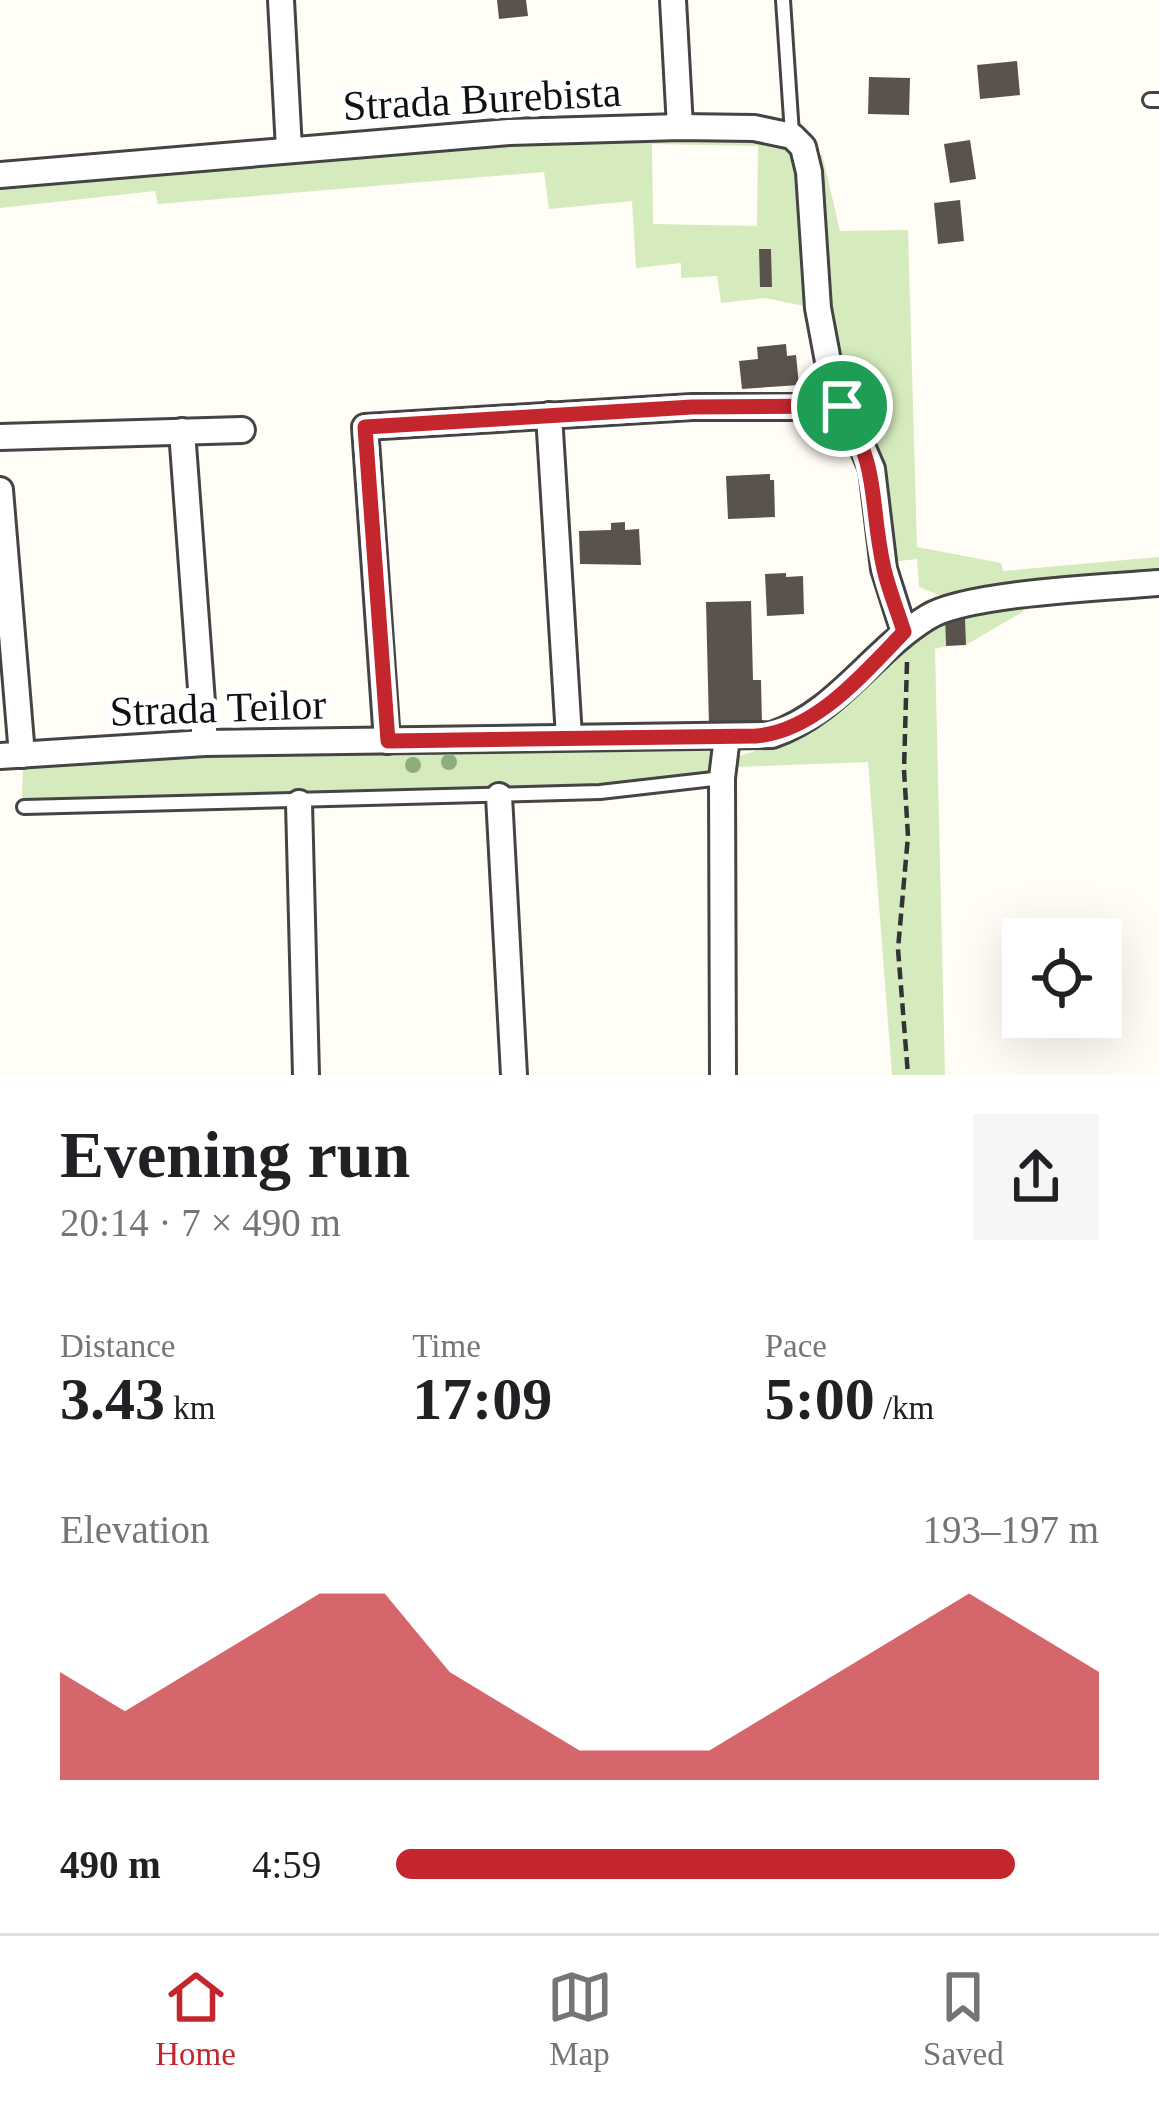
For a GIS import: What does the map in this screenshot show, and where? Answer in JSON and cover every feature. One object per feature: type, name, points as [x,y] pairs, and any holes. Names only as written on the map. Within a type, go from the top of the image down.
[{"type":"street","name":"Strada Burebista","points":[[280,0],[289,149]]},
{"type":"street","points":[[673,0],[680,127],[754,128],[792,136],[803,147],[809,172],[818,308],[830,372],[872,469],[884,569],[904,632]]},
{"type":"street","name":"Strada Burebista","points":[[0,176],[509,132],[680,127]]},
{"type":"street","points":[[388,741],[365,427],[692,407],[842,406]]},
{"type":"street","points":[[549,415],[569,737]]},
{"type":"street","points":[[0,437],[242,430]]},
{"type":"street","points":[[182,431],[205,743]]},
{"type":"street","points":[[0,490],[11,756]]},
{"type":"street","name":"Strada Teilor","points":[[11,756],[205,743],[772,735],[828,704],[904,632],[933,613],[1058,592],[1159,583]]},
{"type":"street","points":[[723,1075],[722,778],[727,737]]},
{"type":"street","points":[[500,796],[514,1075]]},
{"type":"street","points":[[299,803],[305,1075]]},
{"type":"lane","points":[[783,0],[792,136]]},
{"type":"lane","points":[[24,807],[600,792],[722,778]]},
{"type":"path","points":[[904,632],[908,836],[898,949],[908,1075]]},
{"type":"green space","points":[[759,134],[790,146],[800,161],[809,307],[765,298],[721,303],[717,276],[681,278],[681,263],[636,268],[632,201],[549,209],[544,172],[158,204],[155,191],[0,208],[0,187],[490,140]],"holes":[[[652,144],[758,146],[757,226],[653,224]]]},
{"type":"green space","points":[[822,154],[840,231],[908,230],[917,547],[1001,563],[1003,571],[1159,557],[1159,576],[944,597],[919,587],[917,559],[891,562],[877,441],[848,391],[831,323],[816,160]]},
{"type":"green space","points":[[1015,606],[1024,611],[966,645],[965,616]]},
{"type":"green space","points":[[945,617],[946,646],[935,649],[945,1075],[892,1075],[868,762],[736,767],[737,757],[772,745]]},
{"type":"green space","points":[[703,744],[716,754],[716,772],[575,786],[22,802],[23,765],[202,753]]},
{"type":"building","points":[[497,0],[526,0],[528,16],[499,19]]},
{"type":"building","points":[[1017,61],[1020,95],[980,99],[977,65]]},
{"type":"building","points":[[869,77],[910,78],[909,115],[868,114]]},
{"type":"building","points":[[970,140],[976,179],[950,183],[944,144]]},
{"type":"building","points":[[960,200],[964,241],[938,244],[934,203]]},
{"type":"building","points":[[759,249],[771,249],[772,287],[760,287]]},
{"type":"building","points":[[786,344],[787,356],[796,355],[799,385],[742,389],[739,361],[758,359],[757,347]]},
{"type":"building","points":[[770,474],[775,517],[728,519],[726,476]]},
{"type":"building","points":[[625,522],[625,530],[639,529],[641,565],[580,564],[579,531],[611,530],[611,523]]},
{"type":"building","points":[[786,573],[786,577],[803,576],[804,614],[767,616],[765,574]]},
{"type":"building","points":[[751,601],[753,680],[761,680],[762,724],[709,726],[706,602]]},
{"type":"building","points":[[965,616],[966,645],[946,646],[945,617]]},
{"type":"route","points":[[842,406],[859,433],[872,469],[884,569],[904,632],[828,704],[772,735],[388,741],[365,427],[692,407],[842,406]]}]
